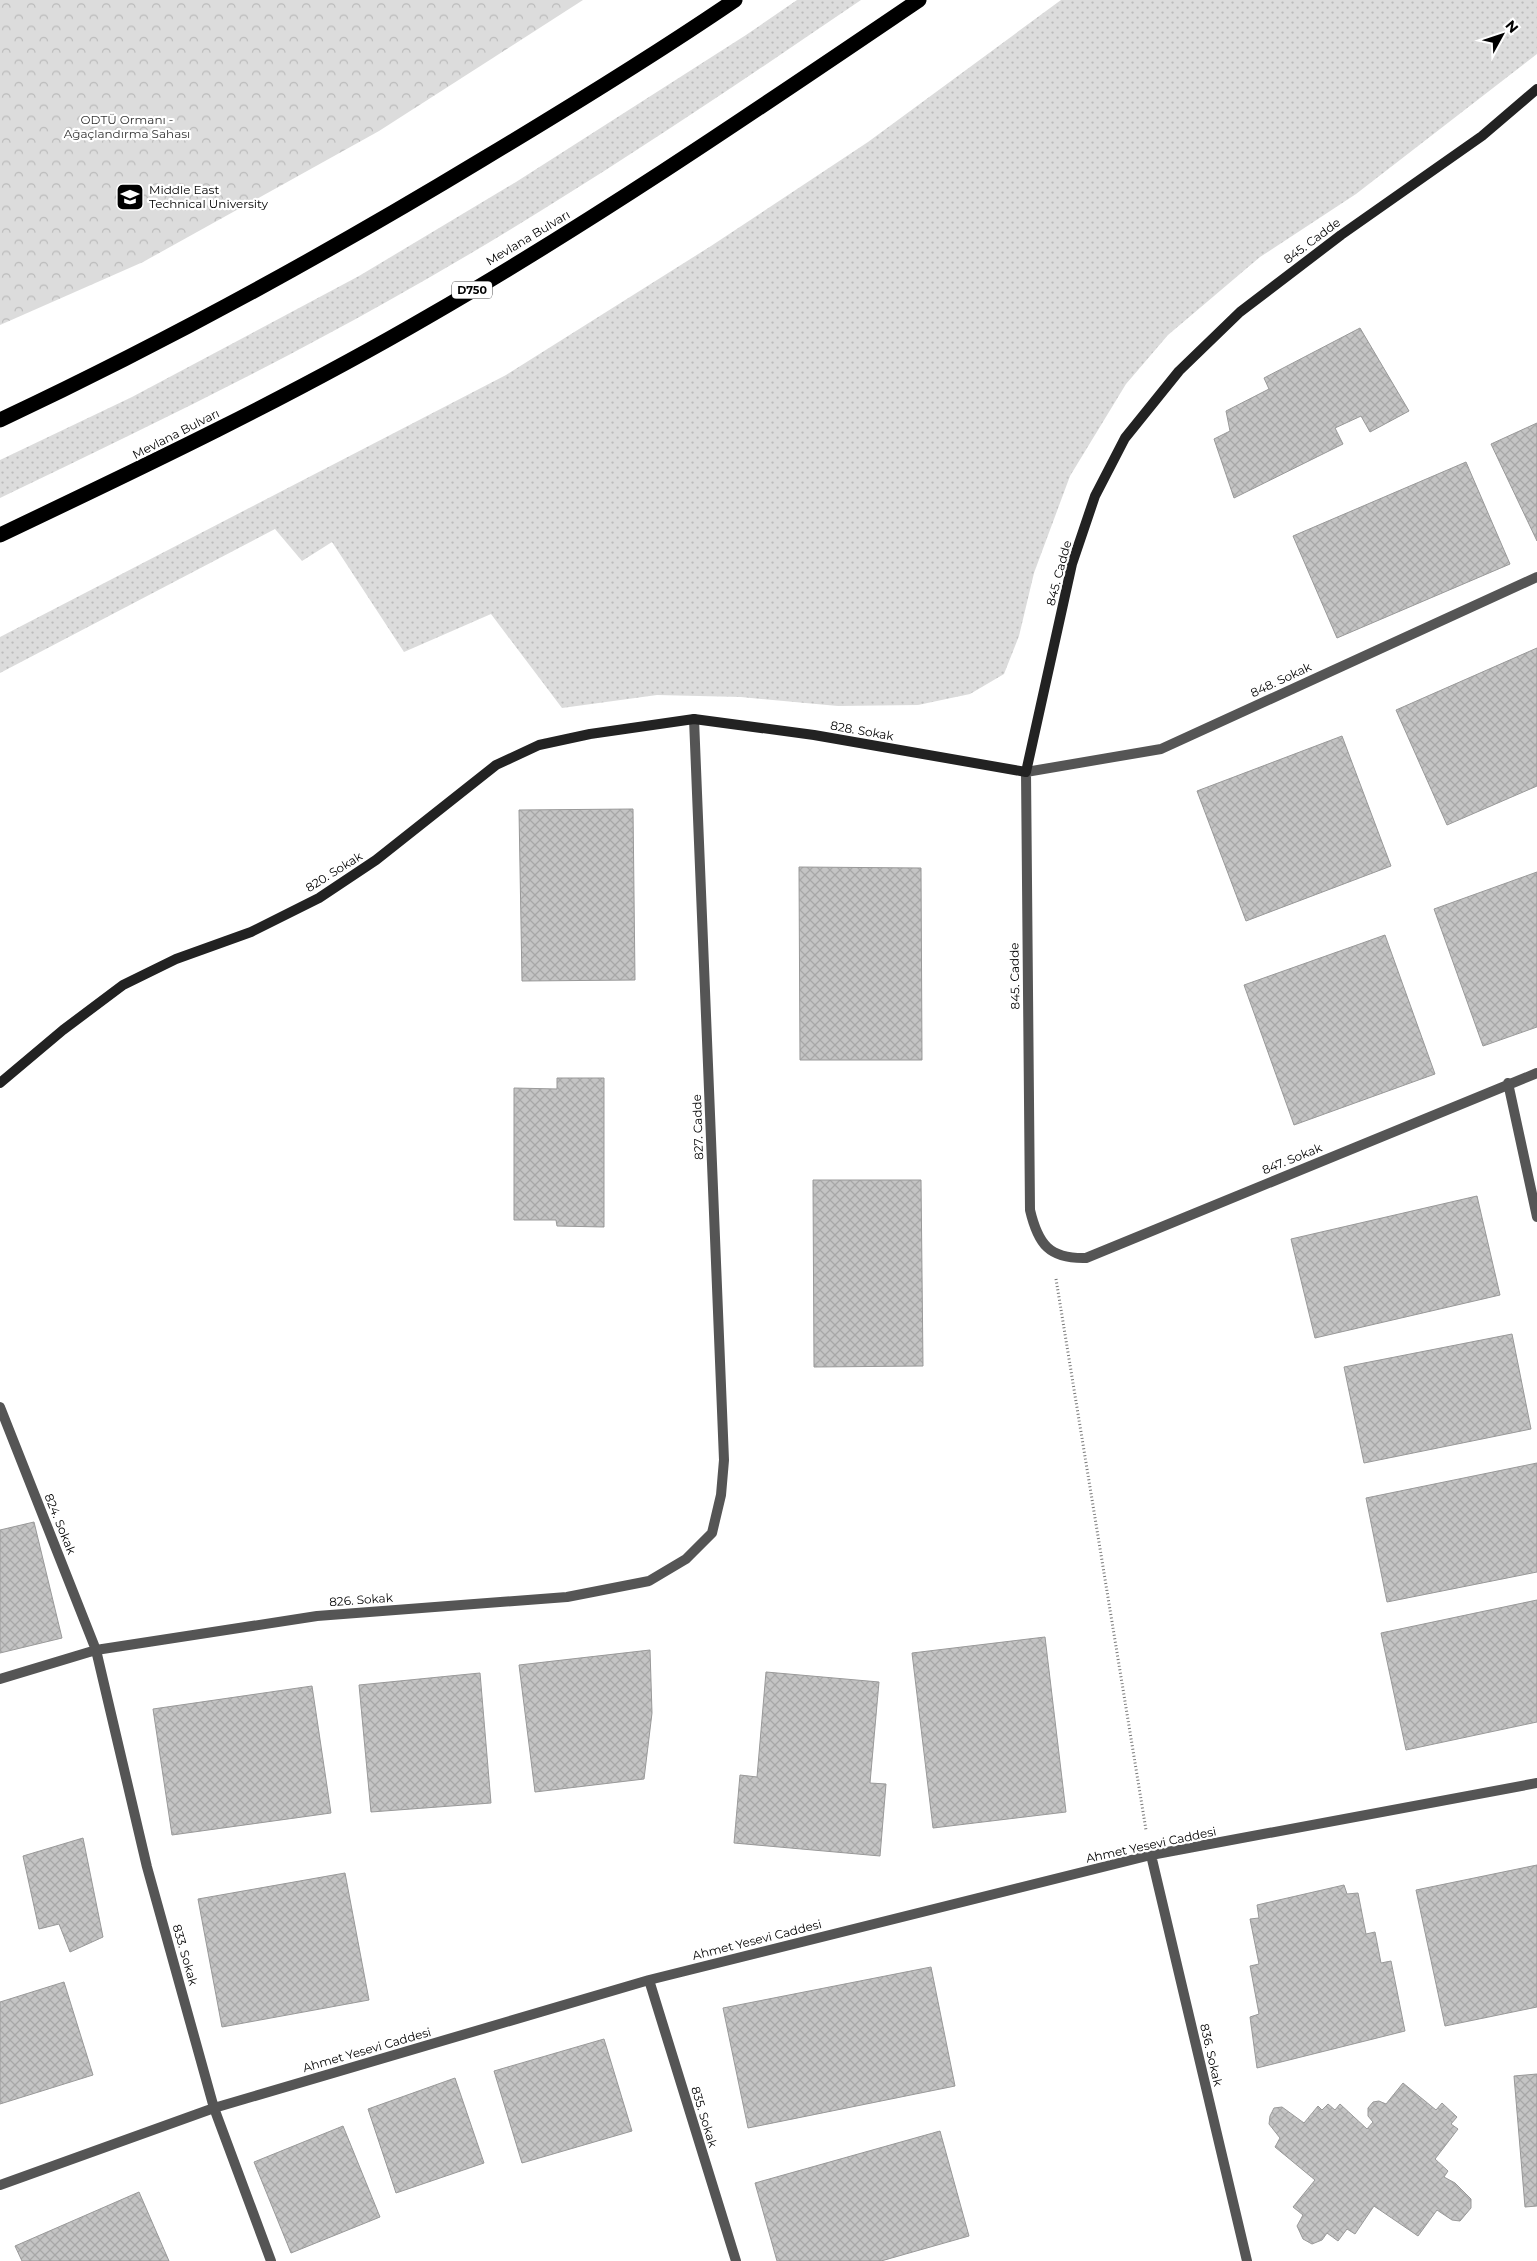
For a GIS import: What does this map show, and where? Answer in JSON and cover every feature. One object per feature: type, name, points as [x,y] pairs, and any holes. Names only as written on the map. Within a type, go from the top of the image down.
[{"type":"highway","points":[[0,420],[185,329],[298,268],[566,109],[735,0]]},
{"type":"highway","name":"Mevlana Bulvarı","points":[[0,535],[178,450],[308,383],[429,316],[617,201],[918,0]]},
{"type":"street","name":"845. Cadde","points":[[1055,1254],[1042,1242],[1034,1227],[1030,1210],[1026,772],[1072,564],[1095,496],[1125,438],[1179,371],[1240,312],[1340,235],[1482,136],[1537,89]]},
{"type":"street","name":"848. Sokak","points":[[1026,772],[1161,749],[1537,577]]},
{"type":"street","name":"828. Sokak","points":[[694,719],[814,735],[1026,772]]},
{"type":"street","name":"820. Sokak","points":[[0,1083],[63,1030],[123,985],[176,960],[251,932],[319,898],[376,860],[496,764],[539,745],[590,734],[694,719]]},
{"type":"street","name":"827. Cadde","points":[[694,719],[724,1460],[720,1495],[712,1533]]},
{"type":"street","name":"847. Sokak","points":[[1055,1254],[1068,1258],[1086,1258],[1508,1083],[1537,1073]]},
{"type":"street","points":[[1508,1083],[1537,1217]]},
{"type":"street","name":"824. Sokak","points":[[0,1407],[96,1650]]},
{"type":"street","name":"826. Sokak","points":[[0,1679],[96,1650],[317,1616],[567,1597],[649,1581],[686,1559],[712,1533]]},
{"type":"street","name":"833. Sokak","points":[[96,1650],[147,1867],[214,2108],[271,2261]]},
{"type":"street","name":"Ahmet Yesevi Caddesi","points":[[0,2185],[214,2108],[649,1980],[1151,1855],[1537,1783]]},
{"type":"street","name":"836. Sokak","points":[[1151,1855],[1247,2261]]},
{"type":"street","name":"835. Sokak","points":[[649,1980],[736,2261]]},
{"type":"path","points":[[1055,1254],[1056,1286],[1151,1855]]},
{"type":"green space","name":"ODTÜ Ormanı - Ağaçlandırma Sahası","points":[[0,0],[583,0],[379,131],[143,262],[0,325]]},
{"type":"green space","points":[[797,0],[861,0],[628,156],[449,266],[341,327],[244,378],[0,498],[0,460],[132,397],[359,276],[516,182],[746,35]]},
{"type":"green space","points":[[1061,0],[1537,0],[1537,54],[1356,194],[1260,257],[1168,335],[1126,384],[1070,476],[1034,573],[1019,636],[1004,674],[970,694],[918,705],[838,706],[741,697],[657,695],[562,708],[491,614],[404,652],[332,542],[302,561],[275,529],[0,673],[0,637],[506,375],[711,246],[868,142]]},
{"type":"building","points":[[1360,328],[1409,411],[1370,432],[1361,416],[1335,428],[1343,444],[1234,498],[1214,439],[1230,431],[1226,411],[1269,389],[1264,378]]},
{"type":"building","points":[[1537,423],[1537,541],[1491,444]]},
{"type":"building","points":[[1466,462],[1510,564],[1337,638],[1293,536]]},
{"type":"building","points":[[1537,648],[1537,786],[1447,825],[1396,710]]},
{"type":"building","points":[[1342,736],[1391,866],[1246,921],[1197,791]]},
{"type":"building","points":[[633,809],[635,980],[522,981],[519,810]]},
{"type":"building","points":[[799,867],[921,868],[922,1060],[800,1060]]},
{"type":"building","points":[[1537,872],[1537,1027],[1483,1046],[1434,909]]},
{"type":"building","points":[[1385,935],[1435,1074],[1294,1125],[1244,985]]},
{"type":"building","points":[[557,1078],[604,1078],[604,1227],[557,1226],[556,1220],[514,1220],[514,1088],[557,1089]]},
{"type":"building","points":[[813,1180],[921,1180],[923,1366],[814,1367]]},
{"type":"building","points":[[1477,1196],[1500,1295],[1315,1338],[1291,1239]]},
{"type":"building","points":[[1512,1334],[1531,1429],[1364,1463],[1344,1367]]},
{"type":"building","points":[[1537,1463],[1537,1572],[1387,1602],[1366,1498]]},
{"type":"building","points":[[34,1522],[62,1638],[0,1653],[0,1530]]},
{"type":"building","points":[[1537,1600],[1537,1722],[1406,1750],[1381,1633]]},
{"type":"building","points":[[1045,1637],[1066,1812],[933,1828],[912,1653]]},
{"type":"building","points":[[650,1650],[652,1713],[644,1779],[535,1792],[519,1665]]},
{"type":"building","points":[[766,1672],[879,1682],[870,1783],[886,1784],[880,1856],[734,1843],[740,1775],[757,1777]]},
{"type":"building","points":[[480,1673],[491,1803],[371,1812],[359,1685]]},
{"type":"building","points":[[312,1686],[331,1813],[172,1835],[153,1709]]},
{"type":"building","points":[[83,1838],[103,1937],[70,1952],[59,1924],[39,1929],[23,1856]]},
{"type":"building","points":[[1537,1865],[1537,2007],[1445,2026],[1416,1890]]},
{"type":"building","points":[[345,1873],[369,2000],[222,2027],[198,1899]]},
{"type":"building","points":[[1344,1885],[1347,1894],[1358,1893],[1366,1934],[1375,1932],[1381,1963],[1391,1961],[1405,2031],[1257,2068],[1250,2017],[1259,2014],[1250,1966],[1259,1964],[1250,1919],[1259,1918],[1257,1905]]},
{"type":"building","points":[[931,1967],[955,2086],[748,2128],[723,2008]]},
{"type":"building","points":[[64,1982],[93,2075],[0,2104],[0,2002]]},
{"type":"building","points":[[604,2039],[632,2131],[522,2163],[494,2071]]},
{"type":"building","points":[[1537,2074],[1537,2206],[1525,2207],[1514,2076]]},
{"type":"building","points":[[455,2078],[484,2163],[396,2193],[368,2109]]},
{"type":"building","points":[[1403,2083],[1436,2110],[1442,2103],[1457,2117],[1451,2124],[1458,2129],[1435,2159],[1448,2171],[1444,2177],[1455,2183],[1471,2199],[1471,2208],[1460,2221],[1452,2220],[1437,2210],[1418,2236],[1374,2206],[1355,2234],[1347,2229],[1338,2241],[1327,2233],[1322,2240],[1312,2244],[1303,2239],[1297,2226],[1303,2215],[1293,2207],[1315,2180],[1275,2147],[1280,2138],[1269,2124],[1274,2108],[1282,2107],[1304,2123],[1318,2106],[1322,2110],[1328,2104],[1335,2110],[1340,2104],[1367,2129],[1373,2122],[1368,2116],[1368,2108],[1373,2102],[1379,2101],[1386,2104]]},
{"type":"building","points":[[343,2126],[380,2217],[291,2253],[254,2162]]},
{"type":"building","points":[[940,2131],[969,2236],[881,2261],[777,2261],[755,2183]]},
{"type":"building","points":[[139,2192],[169,2261],[22,2261],[15,2246]]},
{"type":"place","name":"Middle East Technical University","points":[[130,197]]}]
